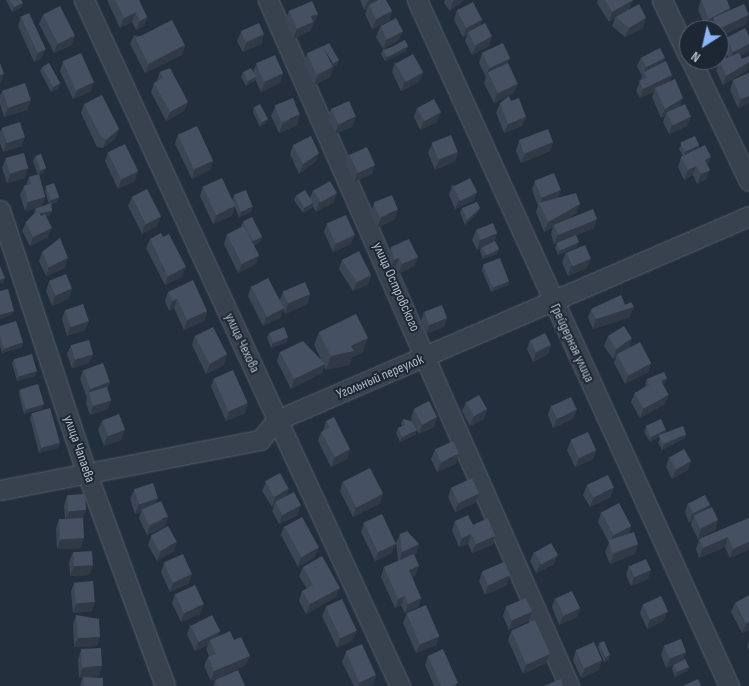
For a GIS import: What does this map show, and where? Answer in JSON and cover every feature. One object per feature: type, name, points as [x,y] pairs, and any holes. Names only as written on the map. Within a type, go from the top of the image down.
[{"type":"street","name":"улица Чехова","points":[[84,0],[400,686]]},
{"type":"street","name":"улица Островского","points":[[268,0],[427,358],[569,686]]},
{"type":"street","name":"Грейдерная улица","points":[[417,0],[729,686]]},
{"type":"street","points":[[662,0],[679,35]]},
{"type":"street","points":[[696,70],[749,181]]},
{"type":"street","name":"улица Чапаева","points":[[0,210],[86,470],[165,686]]},
{"type":"street","name":"Угольный переулок","points":[[0,490],[86,470],[260,440],[278,420],[427,358],[749,216]]},
{"type":"building","points":[[10,0],[21,0],[23,3],[14,7]]},
{"type":"building","points":[[115,0],[139,0],[147,17],[140,21],[136,12],[124,18]]},
{"type":"building","points":[[378,0],[386,0],[392,11],[376,19],[369,5]]},
{"type":"building","points":[[605,0],[633,0],[612,12]]},
{"type":"building","points":[[701,0],[727,0],[730,8],[709,19]]},
{"type":"building","points":[[312,1],[318,14],[311,16],[313,22],[297,29],[289,11]]},
{"type":"building","points":[[473,2],[482,20],[466,28],[457,10]]},
{"type":"building","points":[[639,4],[646,18],[629,28],[616,17]]},
{"type":"building","points":[[744,4],[749,15],[729,24],[729,20],[714,20],[713,18]]},
{"type":"building","points":[[60,6],[75,35],[58,44],[43,15]]},
{"type":"building","points":[[29,13],[46,49],[38,53],[21,17]]},
{"type":"building","points":[[396,18],[403,31],[387,40],[380,26]]},
{"type":"building","points":[[172,20],[185,45],[148,64],[135,39]]},
{"type":"building","points":[[259,23],[264,34],[246,42],[241,31]]},
{"type":"building","points":[[485,23],[492,36],[475,45],[468,32]]},
{"type":"building","points":[[745,28],[749,36],[749,44],[733,52],[729,44],[729,36]]},
{"type":"building","points":[[405,40],[408,46],[387,57],[384,51]]},
{"type":"building","points":[[329,43],[339,60],[333,64],[323,46]]},
{"type":"building","points":[[503,43],[510,58],[489,68],[482,53]]},
{"type":"building","points":[[323,46],[333,67],[316,74],[307,54]]},
{"type":"building","points":[[660,48],[665,58],[646,67],[641,58]]},
{"type":"building","points":[[81,53],[94,82],[76,90],[63,61]]},
{"type":"building","points":[[739,53],[742,59],[749,56],[749,62],[726,76],[724,70],[729,70],[729,57]]},
{"type":"building","points":[[413,54],[423,72],[406,82],[396,64]]},
{"type":"building","points":[[275,55],[283,73],[264,82],[256,64]]},
{"type":"building","points":[[666,61],[672,75],[643,89],[639,81],[647,78],[644,72]]},
{"type":"building","points":[[0,63],[4,74],[0,75]]},
{"type":"building","points":[[49,63],[60,83],[53,87],[42,67]]},
{"type":"building","points":[[508,63],[518,84],[498,93],[488,72]]},
{"type":"building","points":[[170,68],[188,102],[170,112],[154,83],[163,78],[160,72]]},
{"type":"building","points":[[251,68],[256,77],[248,81],[243,72]]},
{"type":"building","points":[[749,73],[749,96],[741,99],[733,80]]},
{"type":"building","points":[[675,79],[683,98],[665,109],[655,88]]},
{"type":"building","points":[[25,83],[31,100],[8,108],[2,91]]},
{"type":"building","points":[[102,95],[119,129],[107,139],[101,137],[84,104]]},
{"type":"building","points":[[509,96],[511,101],[519,98],[526,117],[508,124],[500,103]]},
{"type":"building","points":[[293,98],[300,115],[281,122],[274,105]]},
{"type":"building","points":[[434,99],[441,112],[424,121],[417,108]]},
{"type":"building","points":[[349,101],[356,117],[339,124],[332,109]]},
{"type":"building","points":[[260,104],[268,119],[262,122],[254,107]]},
{"type":"building","points":[[685,104],[691,117],[673,125],[667,112]]},
{"type":"building","points":[[20,122],[25,137],[7,143],[2,128]]},
{"type":"building","points":[[197,126],[213,160],[194,169],[178,135]]},
{"type":"building","points":[[548,129],[553,142],[524,153],[519,140]]},
{"type":"building","points":[[451,135],[458,152],[438,160],[432,143]]},
{"type":"building","points":[[311,136],[319,153],[303,164],[293,145]]},
{"type":"building","points":[[695,136],[699,145],[684,152],[680,143]]},
{"type":"building","points":[[125,144],[138,171],[121,179],[108,152]]},
{"type":"building","points":[[705,145],[711,157],[705,160],[710,170],[701,174],[696,166],[688,170],[681,157]]},
{"type":"building","points":[[367,147],[375,165],[358,173],[350,155]]},
{"type":"building","points":[[24,153],[28,168],[10,173],[6,158]]},
{"type":"building","points":[[41,154],[46,168],[40,170],[35,156]]},
{"type":"building","points":[[554,173],[561,190],[541,198],[535,181]]},
{"type":"building","points":[[39,174],[45,197],[28,202],[24,186],[31,184],[29,177]]},
{"type":"building","points":[[222,178],[235,206],[216,215],[203,187]]},
{"type":"building","points":[[470,178],[477,192],[460,201],[453,187]]},
{"type":"building","points":[[330,181],[337,193],[321,203],[314,190]]},
{"type":"building","points":[[54,183],[59,197],[51,200],[46,186]]},
{"type":"building","points":[[147,189],[161,217],[146,224],[132,197]]},
{"type":"building","points":[[246,190],[253,207],[241,212],[234,195]]},
{"type":"building","points":[[305,190],[313,203],[304,208],[297,195]]},
{"type":"building","points":[[576,193],[580,204],[548,222],[539,203]]},
{"type":"building","points":[[392,195],[398,210],[379,217],[373,202]]},
{"type":"building","points":[[477,202],[480,208],[467,220],[462,208]]},
{"type":"building","points":[[51,203],[52,211],[40,213],[35,209]]},
{"type":"building","points":[[593,209],[597,219],[558,235],[554,225]]},
{"type":"building","points":[[38,210],[41,216],[45,214],[52,228],[33,237],[26,222]]},
{"type":"building","points":[[346,215],[355,235],[336,244],[327,224]]},
{"type":"building","points":[[252,217],[262,237],[253,241],[243,222]]},
{"type":"building","points":[[493,223],[497,233],[480,240],[476,230]]},
{"type":"building","points":[[244,226],[259,255],[242,264],[227,235]]},
{"type":"building","points":[[161,233],[163,237],[169,234],[186,267],[168,276],[150,239]]},
{"type":"building","points":[[576,235],[579,242],[560,251],[557,243]]},
{"type":"building","points":[[60,238],[68,258],[49,267],[42,252]]},
{"type":"building","points":[[409,239],[418,257],[402,264],[399,258],[394,260],[391,247]]},
{"type":"building","points":[[495,241],[499,249],[487,255],[483,247]]},
{"type":"building","points":[[585,245],[591,259],[572,267],[567,253]]},
{"type":"building","points":[[359,251],[371,275],[357,282],[342,260]]},
{"type":"building","points":[[500,258],[509,281],[492,288],[483,264]]},
{"type":"building","points":[[0,266],[5,278],[0,280]]},
{"type":"building","points":[[66,274],[72,289],[55,296],[49,281]]},
{"type":"building","points":[[268,278],[284,308],[267,317],[251,287]]},
{"type":"building","points":[[193,280],[207,311],[187,320],[177,299],[172,301],[168,292]]},
{"type":"building","points":[[305,282],[310,294],[288,303],[283,291]]},
{"type":"building","points":[[8,289],[14,311],[0,315],[0,291]]},
{"type":"building","points":[[621,295],[625,305],[631,302],[634,307],[596,319],[591,309]]},
{"type":"building","points":[[83,304],[89,321],[71,327],[65,310]]},
{"type":"building","points":[[442,305],[447,318],[429,325],[424,312]]},
{"type":"building","points":[[356,314],[368,338],[351,346],[354,351],[331,356],[319,332]]},
{"type":"building","points":[[16,321],[23,342],[4,349],[0,336],[0,326]]},
{"type":"building","points":[[624,326],[632,339],[616,349],[608,336]]},
{"type":"building","points":[[213,327],[227,355],[209,364],[195,336]]},
{"type":"building","points":[[284,327],[288,337],[273,343],[269,333]]},
{"type":"building","points":[[545,333],[551,345],[536,352],[530,341]]},
{"type":"building","points":[[89,340],[93,354],[75,360],[71,345]]},
{"type":"building","points":[[303,341],[325,364],[294,379],[280,352]]},
{"type":"building","points":[[640,342],[651,363],[628,375],[617,354]]},
{"type":"building","points":[[32,354],[37,371],[19,377],[14,359]]},
{"type":"building","points":[[103,363],[110,382],[90,389],[83,370]]},
{"type":"building","points":[[233,370],[248,403],[228,411],[214,379]]},
{"type":"building","points":[[664,372],[667,378],[661,381],[660,379],[649,385],[647,379]]},
{"type":"building","points":[[660,379],[669,395],[643,409],[635,393]]},
{"type":"building","points":[[38,384],[44,404],[26,410],[20,390]]},
{"type":"building","points":[[107,387],[111,400],[93,406],[89,393]]},
{"type":"building","points":[[479,395],[487,409],[474,416],[466,402]]},
{"type":"building","points":[[571,397],[577,410],[557,419],[551,406]]},
{"type":"building","points":[[429,401],[437,417],[422,425],[414,409]]},
{"type":"building","points":[[50,408],[60,443],[42,448],[32,413]]},
{"type":"building","points":[[119,414],[125,430],[108,436],[102,420]]},
{"type":"building","points":[[334,417],[350,449],[335,457],[321,432],[330,427],[326,421]]},
{"type":"building","points":[[403,419],[412,421],[417,430],[402,437],[398,428],[405,425]]},
{"type":"building","points":[[661,419],[666,430],[650,437],[645,426]]},
{"type":"building","points":[[683,426],[686,434],[662,444],[659,435]]},
{"type":"building","points":[[588,432],[596,450],[579,458],[571,440]]},
{"type":"building","points":[[453,441],[459,454],[441,462],[435,449]]},
{"type":"building","points":[[684,449],[691,461],[676,470],[669,457]]},
{"type":"building","points":[[370,468],[383,494],[356,507],[343,482]]},
{"type":"building","points":[[280,473],[289,489],[274,497],[265,481]]},
{"type":"building","points":[[608,475],[614,488],[593,497],[587,485]]},
{"type":"building","points":[[472,478],[479,493],[458,503],[451,488]]},
{"type":"building","points":[[153,483],[158,498],[139,504],[134,489]]},
{"type":"building","points":[[294,492],[301,505],[283,515],[275,502]]},
{"type":"building","points":[[85,494],[86,510],[68,511],[67,495]]},
{"type":"building","points":[[705,495],[710,505],[693,513],[688,504]]},
{"type":"building","points":[[161,501],[168,517],[149,525],[142,510]]},
{"type":"building","points":[[619,503],[631,526],[614,535],[601,512]]},
{"type":"building","points":[[712,507],[718,520],[700,528],[694,515]]},
{"type":"building","points":[[382,514],[396,544],[378,552],[364,522]]},
{"type":"building","points":[[468,515],[473,525],[488,518],[495,536],[476,544],[471,534],[462,538],[455,521]]},
{"type":"building","points":[[302,517],[319,548],[301,557],[285,527]]},
{"type":"building","points":[[83,518],[84,538],[60,539],[59,519]]},
{"type":"building","points":[[749,518],[749,542],[733,549],[728,537],[703,548],[699,539]]},
{"type":"building","points":[[168,526],[177,542],[159,551],[151,536]]},
{"type":"building","points":[[407,531],[419,544],[402,552],[400,534]]},
{"type":"building","points":[[634,532],[638,544],[612,553],[608,540]]},
{"type":"building","points":[[551,543],[558,555],[542,565],[535,552]]},
{"type":"building","points":[[92,551],[93,565],[74,566],[73,552]]},
{"type":"building","points":[[183,554],[192,574],[173,583],[164,563]]},
{"type":"building","points":[[414,554],[419,566],[409,570],[421,598],[408,604],[405,596],[398,599],[384,567]]},
{"type":"building","points":[[322,556],[340,588],[310,604],[302,591],[313,585],[303,567]]},
{"type":"building","points":[[646,559],[651,570],[634,577],[630,566]]},
{"type":"building","points":[[504,562],[510,576],[488,585],[482,571]]},
{"type":"building","points":[[93,581],[95,602],[76,604],[74,583]]},
{"type":"building","points":[[195,585],[204,604],[184,613],[175,594]]},
{"type":"building","points":[[572,591],[580,608],[564,616],[556,599]]},
{"type":"building","points":[[749,595],[749,622],[746,624],[735,603]]},
{"type":"building","points":[[661,596],[668,611],[650,620],[643,604]]},
{"type":"building","points":[[526,598],[532,612],[512,620],[506,607]]},
{"type":"building","points":[[342,599],[357,631],[340,638],[326,607]]},
{"type":"building","points":[[426,605],[439,636],[420,645],[407,613]]},
{"type":"building","points":[[76,615],[99,619],[100,637],[78,638]]},
{"type":"building","points":[[212,615],[220,631],[199,642],[191,626]]},
{"type":"building","points":[[535,620],[550,654],[526,664],[511,631]]},
{"type":"building","points":[[230,631],[234,640],[241,637],[250,656],[214,671],[208,657],[216,654],[210,640]]},
{"type":"building","points":[[681,639],[686,652],[669,659],[664,645]]},
{"type":"building","points":[[604,641],[610,655],[606,657],[599,643]]},
{"type":"building","points":[[594,642],[602,660],[584,668],[576,650]]},
{"type":"building","points":[[362,644],[376,675],[359,682],[346,651]]},
{"type":"building","points":[[101,648],[102,666],[82,667],[81,649]]},
{"type":"building","points":[[443,649],[458,683],[451,686],[441,686],[428,656]]},
{"type":"building","points":[[685,659],[689,667],[677,672],[674,665]]},
{"type":"building","points":[[238,670],[245,686],[218,686],[215,680]]},
{"type":"building","points":[[83,677],[103,678],[103,686],[84,686]]},
{"type":"building","points":[[561,679],[563,686],[544,686]]},
{"type":"building","points":[[698,679],[701,686],[683,686]]}]
